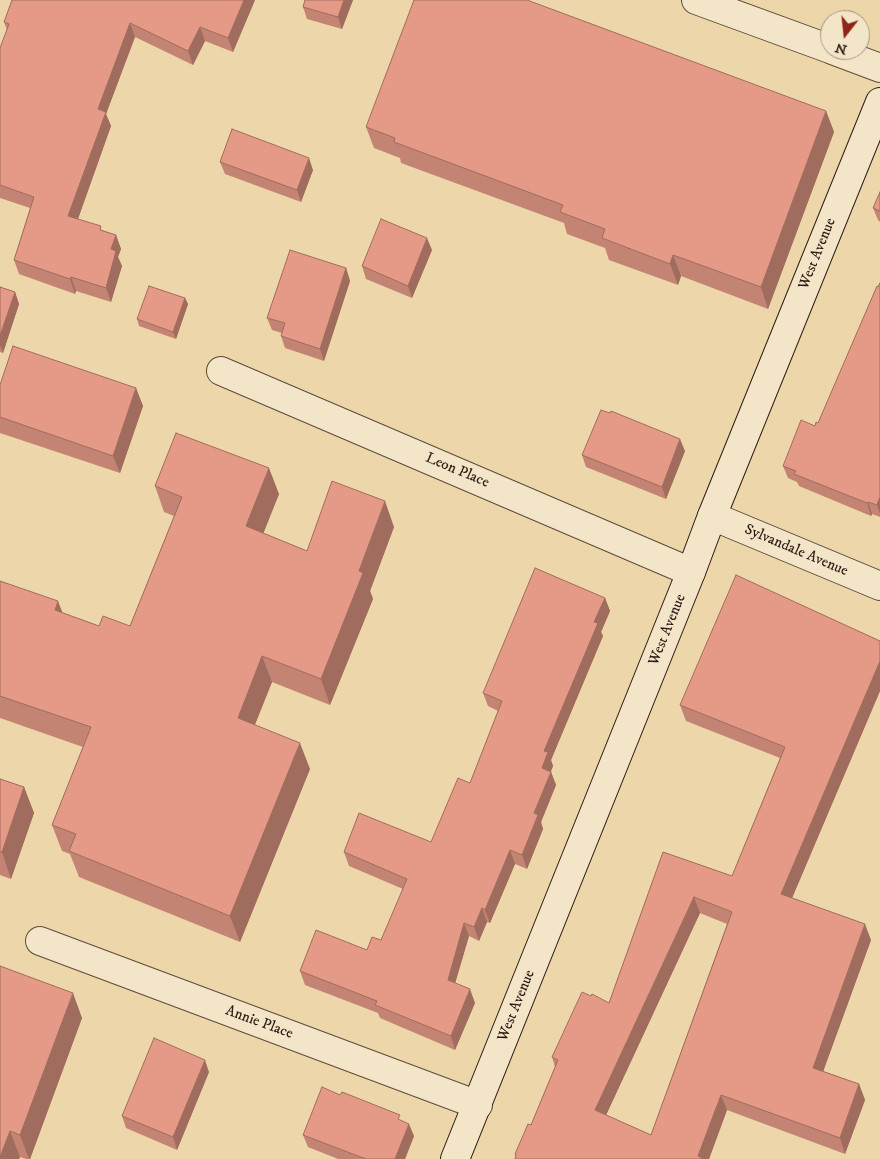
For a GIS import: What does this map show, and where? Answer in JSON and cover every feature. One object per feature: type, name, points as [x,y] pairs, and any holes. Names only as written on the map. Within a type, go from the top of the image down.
[{"type":"street","points":[[696,0],[820,46]]},
{"type":"street","points":[[858,60],[880,68]]},
{"type":"street","name":"West Avenue","points":[[456,1159],[692,572],[712,516],[878,111]]},
{"type":"street","name":"Leon Place","points":[[222,370],[692,572]]},
{"type":"street","name":"Sylvandale Avenue","points":[[712,516],[880,586]]},
{"type":"street","name":"Annie Place","points":[[40,941],[478,1105]]},
{"type":"building","points":[[12,0],[244,0],[228,38],[200,27],[188,51],[130,23],[98,109],[106,112],[68,216],[101,226],[100,230],[116,235],[111,249],[116,251],[106,288],[71,277],[70,279],[14,260],[34,197],[0,185],[0,48],[9,24],[4,22]]},
{"type":"building","points":[[305,0],[344,0],[338,17],[303,7]]},
{"type":"building","points":[[414,0],[527,0],[826,111],[761,287],[673,255],[670,264],[602,238],[605,229],[560,212],[563,205],[394,142],[395,138],[366,127]]},
{"type":"building","points":[[232,129],[309,158],[297,190],[220,162]]},
{"type":"building","points":[[880,192],[880,211],[873,208]]},
{"type":"building","points":[[381,219],[427,238],[408,286],[362,266]]},
{"type":"building","points":[[290,250],[346,268],[320,349],[281,336],[285,323],[267,318]]},
{"type":"building","points":[[880,283],[880,497],[877,505],[867,503],[794,474],[796,471],[783,466],[801,420],[815,426],[816,422],[818,423],[877,286]]},
{"type":"building","points":[[149,286],[185,298],[173,332],[137,319]]},
{"type":"building","points":[[0,287],[15,292],[0,336]]},
{"type":"building","points":[[13,346],[136,388],[113,456],[0,417],[0,385]]},
{"type":"building","points":[[601,410],[610,413],[611,411],[680,439],[662,487],[582,455]]},
{"type":"building","points":[[176,433],[269,468],[246,526],[307,551],[332,481],[385,501],[359,571],[363,573],[321,679],[262,656],[238,718],[300,743],[230,916],[69,851],[76,834],[52,825],[91,727],[0,696],[0,581],[58,601],[55,610],[99,626],[103,616],[130,626],[182,497],[155,486]]},
{"type":"building","points":[[535,568],[605,598],[594,622],[598,623],[544,751],[548,752],[542,768],[551,772],[534,813],[538,815],[522,855],[510,850],[485,910],[482,908],[474,927],[464,923],[448,980],[470,989],[451,1036],[375,1005],[377,1001],[300,971],[316,930],[367,950],[372,937],[381,940],[407,879],[344,852],[359,813],[431,842],[458,778],[470,783],[502,701],[483,693]]},
{"type":"building","points":[[736,575],[880,641],[880,661],[781,894],[865,924],[813,1068],[859,1084],[840,1138],[721,1095],[698,1156],[704,1159],[515,1159],[515,1154],[528,1124],[531,1125],[558,1060],[552,1057],[582,992],[591,996],[592,994],[609,1003],[663,852],[732,876],[785,747],[680,705]],"holes":[[[694,897],[732,912],[651,1135],[595,1110]]]},
{"type":"building","points":[[0,779],[24,787],[2,852],[0,852]]},
{"type":"building","points":[[0,966],[73,993],[20,1135],[10,1131],[0,1157]]},
{"type":"building","points":[[154,1038],[205,1060],[173,1137],[122,1116]]},
{"type":"building","points":[[322,1087],[340,1095],[342,1092],[400,1115],[398,1119],[409,1124],[395,1159],[366,1159],[303,1135]]}]
